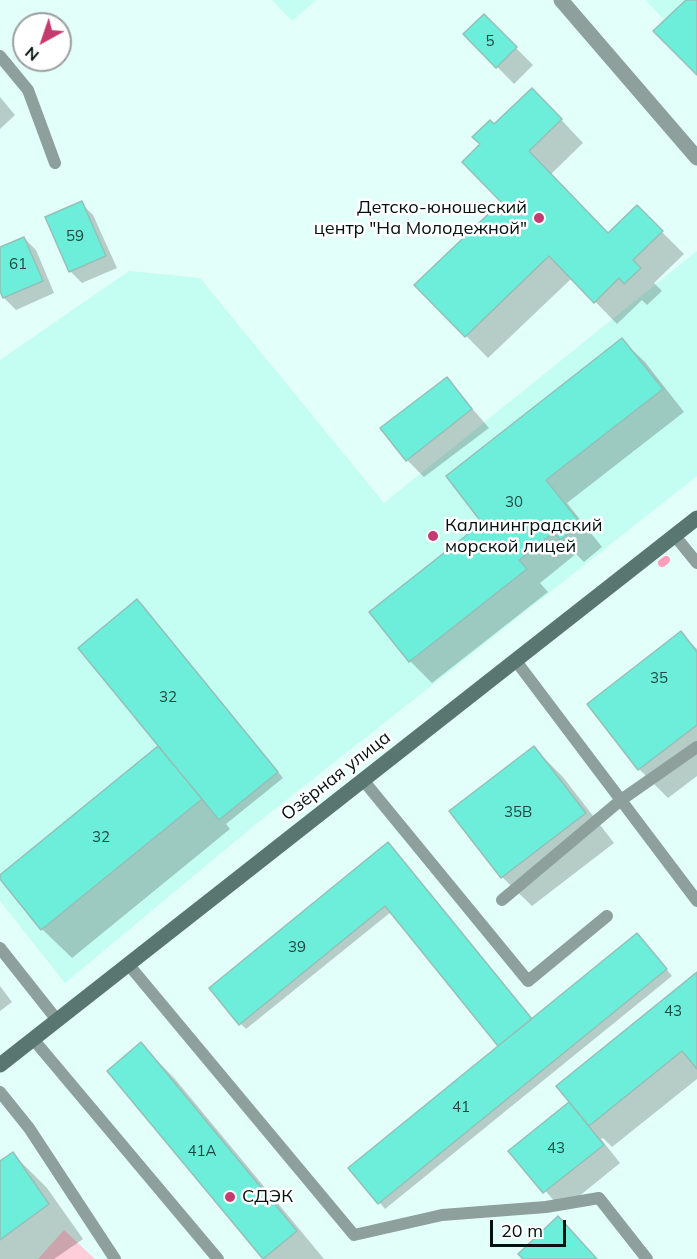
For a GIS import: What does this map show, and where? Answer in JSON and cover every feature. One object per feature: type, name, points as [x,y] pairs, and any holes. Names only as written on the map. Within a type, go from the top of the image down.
[{"type":"street","points":[[561,0],[697,158]]},
{"type":"street","name":"Озёрная улица","points":[[0,1065],[697,518]]},
{"type":"lane","points":[[0,56],[28,90],[55,163]]},
{"type":"lane","points":[[675,536],[697,563]]},
{"type":"lane","points":[[516,661],[697,901]]},
{"type":"lane","points":[[502,900],[621,801],[697,747]]},
{"type":"lane","points":[[363,780],[528,981],[607,916]]},
{"type":"lane","points":[[0,948],[57,1020]]},
{"type":"lane","points":[[128,964],[354,1234],[442,1215],[546,1207],[599,1198],[647,1259]]},
{"type":"lane","points":[[33,1039],[218,1259]]},
{"type":"lane","points":[[0,1092],[29,1128],[115,1259]]},
{"type":"shaded area","points":[[272,0],[316,0],[292,21]]},
{"type":"shaded area","points":[[646,0],[697,0],[653,31],[664,20]]},
{"type":"shaded area","points":[[697,251],[697,476],[256,824],[65,983],[0,901],[0,879],[41,929],[202,799],[219,819],[278,771],[137,599],[78,648],[158,746],[0,875],[0,360],[129,271],[200,278],[384,503]],"holes":[[[623,338],[663,389],[546,480],[580,524],[561,540],[554,532],[519,560],[527,569],[408,662],[369,612],[482,523],[446,476]]]},
{"type":"shaded area","points":[[64,1230],[95,1259],[38,1259]]},
{"type":"building","points":[[686,0],[697,0],[697,75],[653,31]]},
{"type":"building","points":[[484,14],[517,47],[496,68],[463,34]]},
{"type":"building","name":"Детско-юношеский центр \"На Молодежной\"","points":[[532,88],[562,119],[529,151],[608,233],[637,205],[663,231],[633,260],[641,268],[624,284],[619,278],[594,303],[549,256],[465,337],[414,285],[501,202],[462,162],[480,144],[472,137],[490,120],[494,124]]},
{"type":"building","points":[[82,201],[106,256],[69,272],[45,217]]},
{"type":"building","points":[[24,237],[43,281],[3,298],[0,291],[0,247]]},
{"type":"building","points":[[622,338],[663,389],[546,480],[581,524],[560,540],[554,532],[519,560],[527,569],[409,662],[369,612],[482,523],[446,476]]},
{"type":"building","points":[[447,377],[472,409],[406,461],[380,428]]},
{"type":"building","points":[[137,599],[278,772],[219,820],[78,648]]},
{"type":"building","points":[[681,631],[697,652],[697,725],[638,770],[587,704]]},
{"type":"building","points":[[158,746],[202,799],[41,930],[0,879],[0,875]]},
{"type":"building","points":[[534,746],[586,813],[501,878],[449,811]]},
{"type":"building","points":[[388,842],[532,1019],[498,1046],[385,906],[239,1025],[209,988]]},
{"type":"building","points":[[637,933],[667,969],[378,1204],[348,1168]]},
{"type":"building","points":[[697,972],[697,1069],[682,1051],[589,1126],[556,1086]]},
{"type":"building","points":[[141,1042],[297,1231],[263,1259],[107,1071]]},
{"type":"building","points":[[569,1102],[604,1145],[543,1193],[508,1151]]},
{"type":"building","points":[[13,1152],[49,1204],[0,1240],[0,1161]]},
{"type":"building","points":[[558,1216],[597,1259],[523,1259],[518,1254]]},
{"type":"waterway","points":[[662,563],[666,560]]},
{"type":"place","name":"Детско-юношеский центр \"На Молодежной\"","points":[[539,218]]},
{"type":"place","name":"Калининградский морской лицей","points":[[433,536]]},
{"type":"place","name":"СДЭК","points":[[230,1197]]}]
